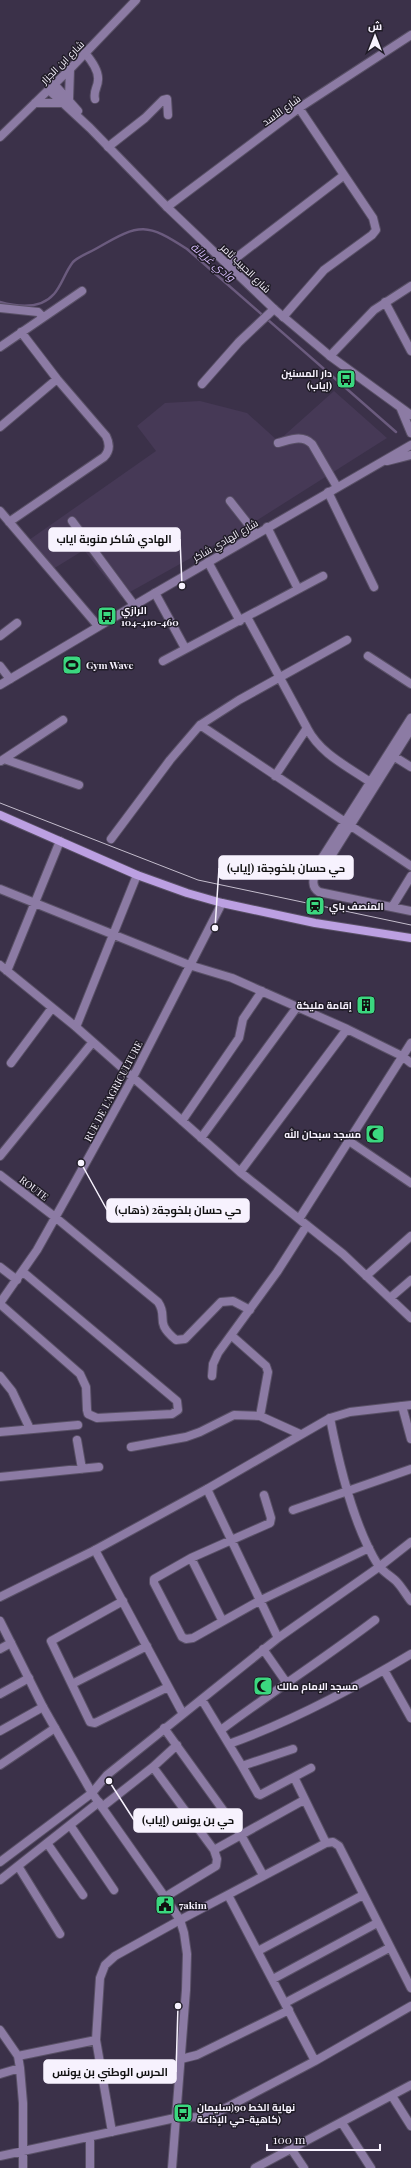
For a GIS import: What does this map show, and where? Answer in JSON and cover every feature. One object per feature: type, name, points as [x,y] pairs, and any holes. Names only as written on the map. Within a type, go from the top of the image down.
[{"type":"main road","points":[[0,815],[137,875],[222,903],[315,923],[411,938]]},
{"type":"street","name":"شارع ابن الجزار","points":[[0,137],[70,69],[136,0]]},
{"type":"street","name":"شارع الأسد","points":[[167,207],[299,108],[411,35]]},
{"type":"street","points":[[85,53],[93,62],[98,80],[94,92],[95,99]]},
{"type":"street","points":[[35,103],[66,101],[70,69]]},
{"type":"street","name":"شارع الحبيب ثامر","points":[[51,87],[167,207],[228,264],[272,310],[283,317],[330,356],[411,415]]},
{"type":"street","points":[[108,147],[126,134],[167,99],[168,115]]},
{"type":"street","points":[[283,317],[324,270],[372,235],[376,230],[375,222],[299,108]]},
{"type":"street","points":[[228,264],[343,176]]},
{"type":"street","points":[[330,356],[364,319],[384,302],[411,286]]},
{"type":"street","points":[[0,347],[82,291]]},
{"type":"street","points":[[384,302],[411,351]]},
{"type":"street","points":[[0,308],[38,312],[43,317]]},
{"type":"street","points":[[202,384],[239,342],[272,310]]},
{"type":"street","points":[[9,522],[107,454],[109,445],[106,436],[21,332]]},
{"type":"street","points":[[0,427],[58,379]]},
{"type":"street","points":[[401,408],[411,434]]},
{"type":"street","points":[[278,443],[299,438],[308,439],[338,487]]},
{"type":"street","name":"شارع الهادي شاكر","points":[[0,685],[155,592],[411,445]]},
{"type":"street","name":"شارع الهادي شاكر","points":[[379,463],[411,455]]},
{"type":"street","points":[[328,492],[374,587]]},
{"type":"street","points":[[230,501],[256,534]]},
{"type":"street","points":[[0,511],[98,626]]},
{"type":"street","points":[[72,521],[134,605]]},
{"type":"street","points":[[267,527],[298,589]]},
{"type":"street","points":[[208,562],[279,678],[311,737],[324,751],[373,784]]},
{"type":"street","points":[[163,661],[323,576]]},
{"type":"street","points":[[155,592],[185,648]]},
{"type":"street","points":[[0,636],[18,623]]},
{"type":"street","points":[[111,839],[170,760],[200,725],[347,640]]},
{"type":"street","points":[[368,656],[411,684]]},
{"type":"street","points":[[0,666],[10,679]]},
{"type":"street","points":[[411,718],[391,755],[348,824],[323,869],[314,877],[313,884],[315,889],[319,892],[411,911]]},
{"type":"street","points":[[2,760],[63,720]]},
{"type":"street","points":[[200,725],[411,866]]},
{"type":"street","points":[[275,776],[306,728]]},
{"type":"street","points":[[391,755],[411,729]]},
{"type":"street","points":[[391,755],[411,767]]},
{"type":"street","points":[[2,760],[79,785]]},
{"type":"street","points":[[7,971],[60,841]]},
{"type":"street","points":[[76,1027],[137,875]]},
{"type":"street","points":[[392,907],[411,876]]},
{"type":"street","points":[[0,889],[189,965],[232,978],[347,1029],[402,1056],[411,1063]]},
{"type":"street","name":"RUE DE L'AGRICULTURE","points":[[0,1304],[23,1272],[132,1079],[222,903]]},
{"type":"street","points":[[0,965],[76,1027],[132,1079],[240,1172],[307,1225],[366,1276],[411,1318]]},
{"type":"street","points":[[182,1121],[239,1038],[243,1019],[262,991]]},
{"type":"street","points":[[201,1138],[297,1007]]},
{"type":"street","points":[[11,1063],[52,1008]]},
{"type":"street","points":[[240,1172],[347,1029]]},
{"type":"street","points":[[0,1156],[92,1043]]},
{"type":"street","points":[[299,1219],[411,1043]]},
{"type":"street","points":[[349,1141],[411,1183]]},
{"type":"street","name":"ROUTE","points":[[0,1175],[55,1217],[158,1302],[161,1306],[164,1328],[176,1340],[185,1339],[221,1302],[233,1301],[250,1310]]},
{"type":"street","points":[[212,1376],[216,1359],[307,1225]]},
{"type":"street","points":[[366,1276],[411,1236]]},
{"type":"street","points":[[0,1267],[17,1280]]},
{"type":"street","points":[[0,1304],[80,1374],[86,1387],[87,1410],[93,1416],[105,1418],[172,1414],[178,1410],[177,1401],[23,1272]]},
{"type":"street","points":[[390,1298],[411,1280]]},
{"type":"street","points":[[232,1336],[266,1366],[268,1372],[260,1416]]},
{"type":"street","points":[[0,1376],[12,1390],[30,1429]]},
{"type":"street","points":[[0,1597],[95,1550],[207,1489],[330,1418],[350,1412],[411,1405]]},
{"type":"street","points":[[402,1406],[411,1439]]},
{"type":"street","points":[[132,1447],[181,1438],[200,1432],[234,1415],[260,1416],[300,1434]]},
{"type":"street","points":[[330,1418],[348,1492],[369,1548],[379,1567],[397,1582],[411,1601]]},
{"type":"street","points":[[0,1432],[78,1425]]},
{"type":"street","points":[[77,1440],[82,1469]]},
{"type":"street","points":[[0,1477],[99,1467]]},
{"type":"street","points":[[293,1510],[411,1469]]},
{"type":"street","points":[[207,1489],[259,1601],[278,1638]]},
{"type":"street","points":[[264,1495],[271,1518],[270,1523],[191,1558],[156,1576],[154,1579],[154,1583],[182,1637],[186,1639],[193,1638],[222,1620],[259,1601],[369,1548]]},
{"type":"street","points":[[0,1862],[92,1793],[107,1775],[164,1728],[202,1700],[263,1649],[379,1567],[411,1542]]},
{"type":"street","points":[[95,1550],[184,1714]]},
{"type":"street","points":[[191,1558],[222,1620]]},
{"type":"street","points":[[123,1601],[51,1641],[92,1723],[168,1687]]},
{"type":"street","points":[[221,1730],[286,1682],[327,1656],[375,1620]]},
{"type":"street","points":[[0,1621],[43,1707],[92,1793],[180,1920],[184,1933],[187,1954],[181,2059],[172,2168]]},
{"type":"street","points":[[0,1649],[11,1643]]},
{"type":"street","points":[[72,1684],[147,1646]]},
{"type":"street","points":[[263,1649],[286,1682]]},
{"type":"street","points":[[229,1744],[272,1728],[384,1670],[411,1654]]},
{"type":"street","points":[[384,1670],[411,1718]]},
{"type":"street","points":[[0,1694],[29,1678]]},
{"type":"street","points":[[202,1700],[258,1794],[260,1795],[311,1768]]},
{"type":"street","points":[[0,1731],[43,1707]]},
{"type":"street","points":[[0,1765],[55,1728]]},
{"type":"street","points":[[164,1728],[241,1835],[263,1875]]},
{"type":"street","points":[[0,1880],[70,1825],[153,1767],[177,1745]]},
{"type":"street","points":[[242,1766],[293,1749]]},
{"type":"street","points":[[153,1767],[214,1850],[217,1859],[216,1866],[165,1897]]},
{"type":"street","points":[[294,1777],[326,1843]]},
{"type":"street","points":[[214,1850],[304,1800]]},
{"type":"street","points":[[70,1825],[114,1890]]},
{"type":"street","points":[[112,2132],[96,2040],[100,1978],[105,1965],[115,1956],[180,1920],[326,1843],[333,1842],[339,1846],[389,1948],[411,1988]]},
{"type":"street","points":[[47,1843],[82,1895]]},
{"type":"street","points":[[18,1866],[60,1934]]},
{"type":"street","points":[[228,1895],[315,2061]]},
{"type":"street","points":[[258,1950],[363,1895]]},
{"type":"street","points":[[273,1979],[377,1923]]},
{"type":"street","points":[[181,2059],[197,2055],[389,1948]]},
{"type":"street","points":[[0,2156],[175,2118],[198,2117],[218,2112],[410,2010]]},
{"type":"street","points":[[0,2030],[18,2056],[23,2102],[23,2168]]},
{"type":"street","points":[[18,2056],[96,2040]]},
{"type":"street","points":[[0,2074],[20,2068]]},
{"type":"street","points":[[255,2168],[292,2150],[411,2085]]},
{"type":"street","points":[[392,2096],[411,2126]]},
{"type":"street","points":[[342,2123],[371,2168]]},
{"type":"street","points":[[90,2137],[90,2168]]},
{"type":"street","points":[[292,2150],[304,2168]]},
{"type":"shaded area","points":[[334,391],[387,438],[248,526],[121,597],[84,550],[53,569],[29,540],[156,451],[137,426],[165,403],[200,401],[247,413],[278,441]]},
{"type":"waterway","name":"وادي غريانة","points":[[0,302],[21,306],[42,303],[54,294],[70,266],[78,258],[113,239],[134,230],[143,229],[162,234],[187,249],[396,432]]},
{"type":"tram line","points":[[0,803],[198,880],[411,925]]},
{"type":"place","name":"دار المسنين (إياب)","points":[[346,379]]},
{"type":"place","name":"الهادي شاكر منوبة اياب","points":[[182,586]]},
{"type":"place","name":"الرازي 104-410-460","points":[[107,616]]},
{"type":"place","name":"Gym Wave","points":[[72,665]]},
{"type":"place","name":"المنصف باي","points":[[315,906]]},
{"type":"place","name":"حي حسان بلخوجة1 (إياب)","points":[[215,928]]},
{"type":"place","name":"إقامة مليكة","points":[[366,1005]]},
{"type":"place","name":"مسجد سبحان الله","points":[[375,1134]]},
{"type":"place","name":"حي حسان بلخوجة2 (ذهاب)","points":[[81,1163]]},
{"type":"place","name":"مسجد الإمام مالك","points":[[263,1686]]},
{"type":"place","name":"حي بن يونس (إياب)","points":[[109,1781]]},
{"type":"place","name":"7akim","points":[[165,1905]]},
{"type":"place","name":"الحرس الوطني بن يونس","points":[[178,2006]]},
{"type":"place","name":"نهاية الخط 90(سليمان كاهية-حي الإذاعة)","points":[[183,2113]]}]
